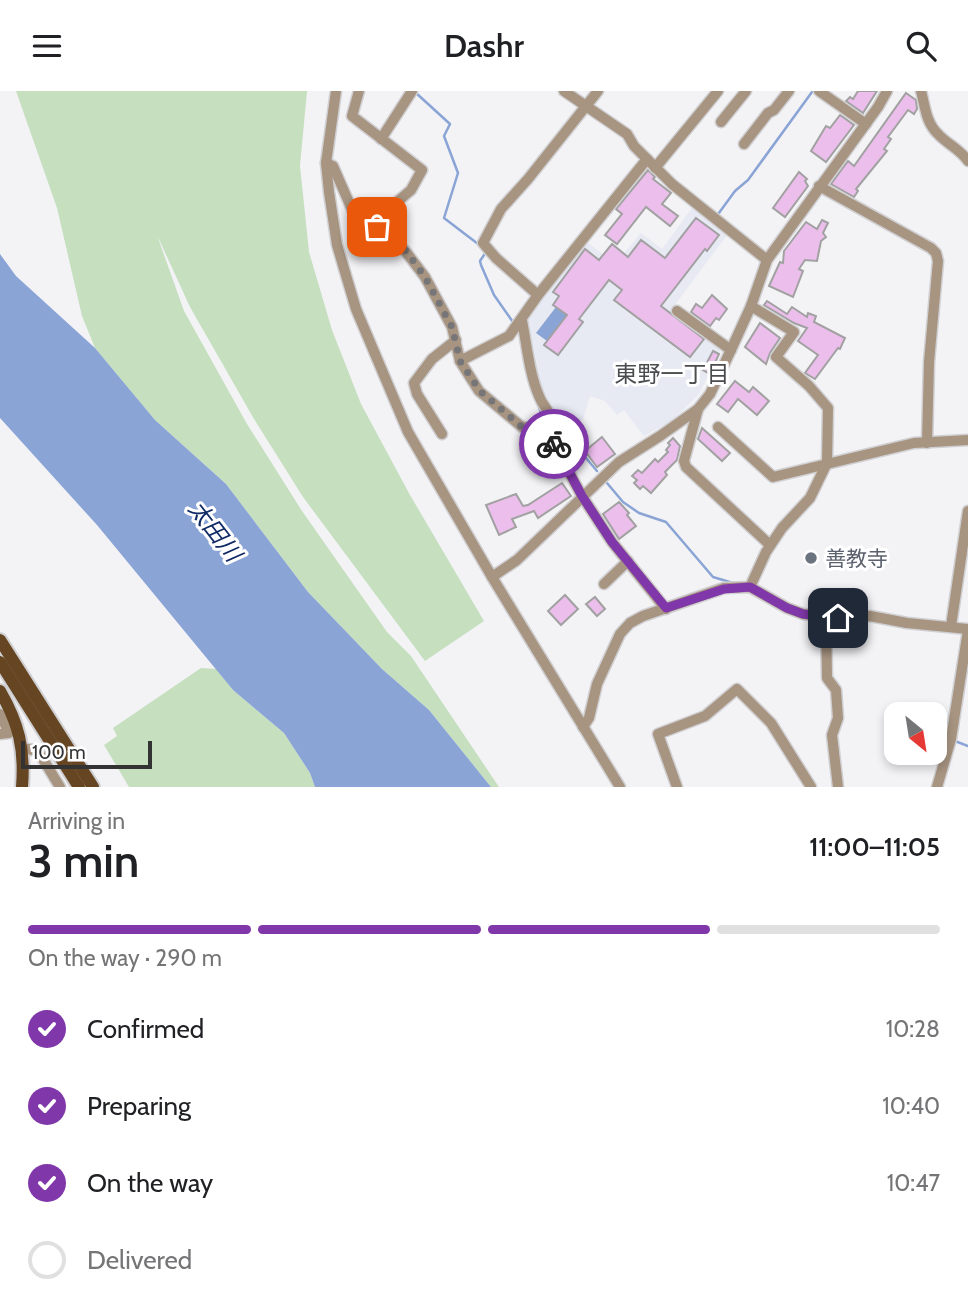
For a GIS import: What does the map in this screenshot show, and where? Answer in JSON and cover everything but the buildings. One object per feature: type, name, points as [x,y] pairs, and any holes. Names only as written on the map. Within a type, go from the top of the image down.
[{"type":"main road","points":[[1,643],[93,787]]},
{"type":"main road","points":[[0,661],[79,787]]},
{"type":"main road","points":[[0,691],[21,736],[22,787]]},
{"type":"street","points":[[336,91],[326,163],[337,245],[356,309],[408,432],[492,577],[620,787]]},
{"type":"street","points":[[359,91],[352,116],[422,170],[411,190],[384,213],[377,227]]},
{"type":"street","points":[[381,139],[412,91]]},
{"type":"street","points":[[564,91],[626,134],[634,146],[672,184],[767,260]]},
{"type":"street","points":[[538,295],[483,243],[501,209],[598,91]]},
{"type":"street","points":[[656,168],[718,91]]},
{"type":"street","points":[[725,117],[746,91]]},
{"type":"street","points":[[744,144],[789,91]]},
{"type":"street","points":[[819,91],[866,124]]},
{"type":"street","points":[[492,577],[517,561],[619,462],[698,409],[709,394],[731,350],[751,306],[767,260],[887,91]]},
{"type":"street","points":[[921,91],[929,123],[937,133],[964,154],[968,161]]},
{"type":"street","points":[[460,361],[509,336],[538,295],[647,159]]},
{"type":"street","points":[[326,163],[332,166],[354,214],[362,225],[385,229],[425,277],[456,339],[460,361],[480,391],[522,427],[546,430]]},
{"type":"street","points":[[819,186],[936,253],[938,261],[929,362],[927,443]]},
{"type":"street","points":[[750,587],[770,545],[810,498],[828,463],[828,408],[776,357],[794,332],[751,306]]},
{"type":"street","points":[[677,311],[731,350]]},
{"type":"street","points":[[522,321],[539,397],[551,416],[551,425],[546,430]]},
{"type":"street","points":[[442,434],[417,394],[414,383],[432,359],[456,339]]},
{"type":"street","points":[[698,409],[684,461],[686,467],[770,545]]},
{"type":"street","points":[[718,427],[773,477],[914,443],[968,440]]},
{"type":"street","points":[[546,430],[582,496],[612,542],[666,608]]},
{"type":"street","points":[[951,627],[968,511]]},
{"type":"street","points":[[604,584],[628,561]]},
{"type":"street","points":[[583,727],[589,718],[597,684],[620,634],[630,623],[724,589],[750,587],[803,614],[826,617],[870,616],[968,629],[951,739],[937,787]]},
{"type":"street","points":[[826,617],[827,678],[836,690],[838,717],[832,735],[838,787]]},
{"type":"street","points":[[677,787],[658,734],[705,716],[737,689],[771,723],[811,787]]},
{"type":"street","points":[[0,714],[9,733],[0,734]]},
{"type":"street","points":[[22,748],[38,751],[60,787]]},
{"type":"shaded area","points":[[692,208],[727,235],[671,310],[722,347],[699,394],[673,420],[644,436],[624,410],[617,415],[605,401],[590,396],[583,419],[573,428],[557,422],[556,411],[543,394],[529,316],[586,241],[615,264],[641,233],[662,249]]},
{"type":"green space","points":[[16,91],[307,91],[300,166],[309,252],[332,330],[361,404],[410,495],[484,621],[425,661],[303,497],[254,419],[190,307],[157,235],[184,311],[247,424],[302,511],[387,632],[411,656],[499,787],[491,787],[429,710],[382,669],[308,592],[226,484],[155,420],[95,348],[82,316],[57,208]]},
{"type":"green space","points":[[201,668],[216,669],[233,690],[284,733],[310,773],[315,787],[129,787],[104,745],[117,736],[113,728]]},
{"type":"water","name":"太田川","points":[[0,254],[16,276],[95,348],[155,420],[226,484],[308,592],[382,669],[429,710],[491,787],[315,787],[310,773],[284,733],[233,690],[97,525],[0,418]]},
{"type":"water","points":[[556,307],[572,319],[559,325],[547,341],[536,333]]},
{"type":"waterway","points":[[417,91],[416,93],[450,124],[444,136],[458,173],[444,218],[482,247]]},
{"type":"waterway","points":[[716,217],[735,191],[748,180],[812,92]]},
{"type":"waterway","points":[[486,252],[480,261],[481,265],[494,295],[515,325]]},
{"type":"waterway","points":[[537,402],[546,426]]},
{"type":"waterway","points":[[553,432],[569,438],[597,471]]},
{"type":"waterway","points":[[607,483],[623,502],[639,513],[666,522],[713,577],[733,583]]},
{"type":"waterway","points":[[955,741],[968,746]]},
{"type":"way so far","points":[[377,227],[385,229],[425,277],[452,327],[460,361],[480,391],[522,427],[546,430],[554,444]]},
{"type":"place","name":"善教寺","points":[[811,558]]},
{"type":"district","name":"東野一丁目","points":[[672,374]]},
{"type":"route","points":[[554,444],[582,496],[612,542],[666,608],[724,589],[750,587],[803,614],[838,618]]}]
